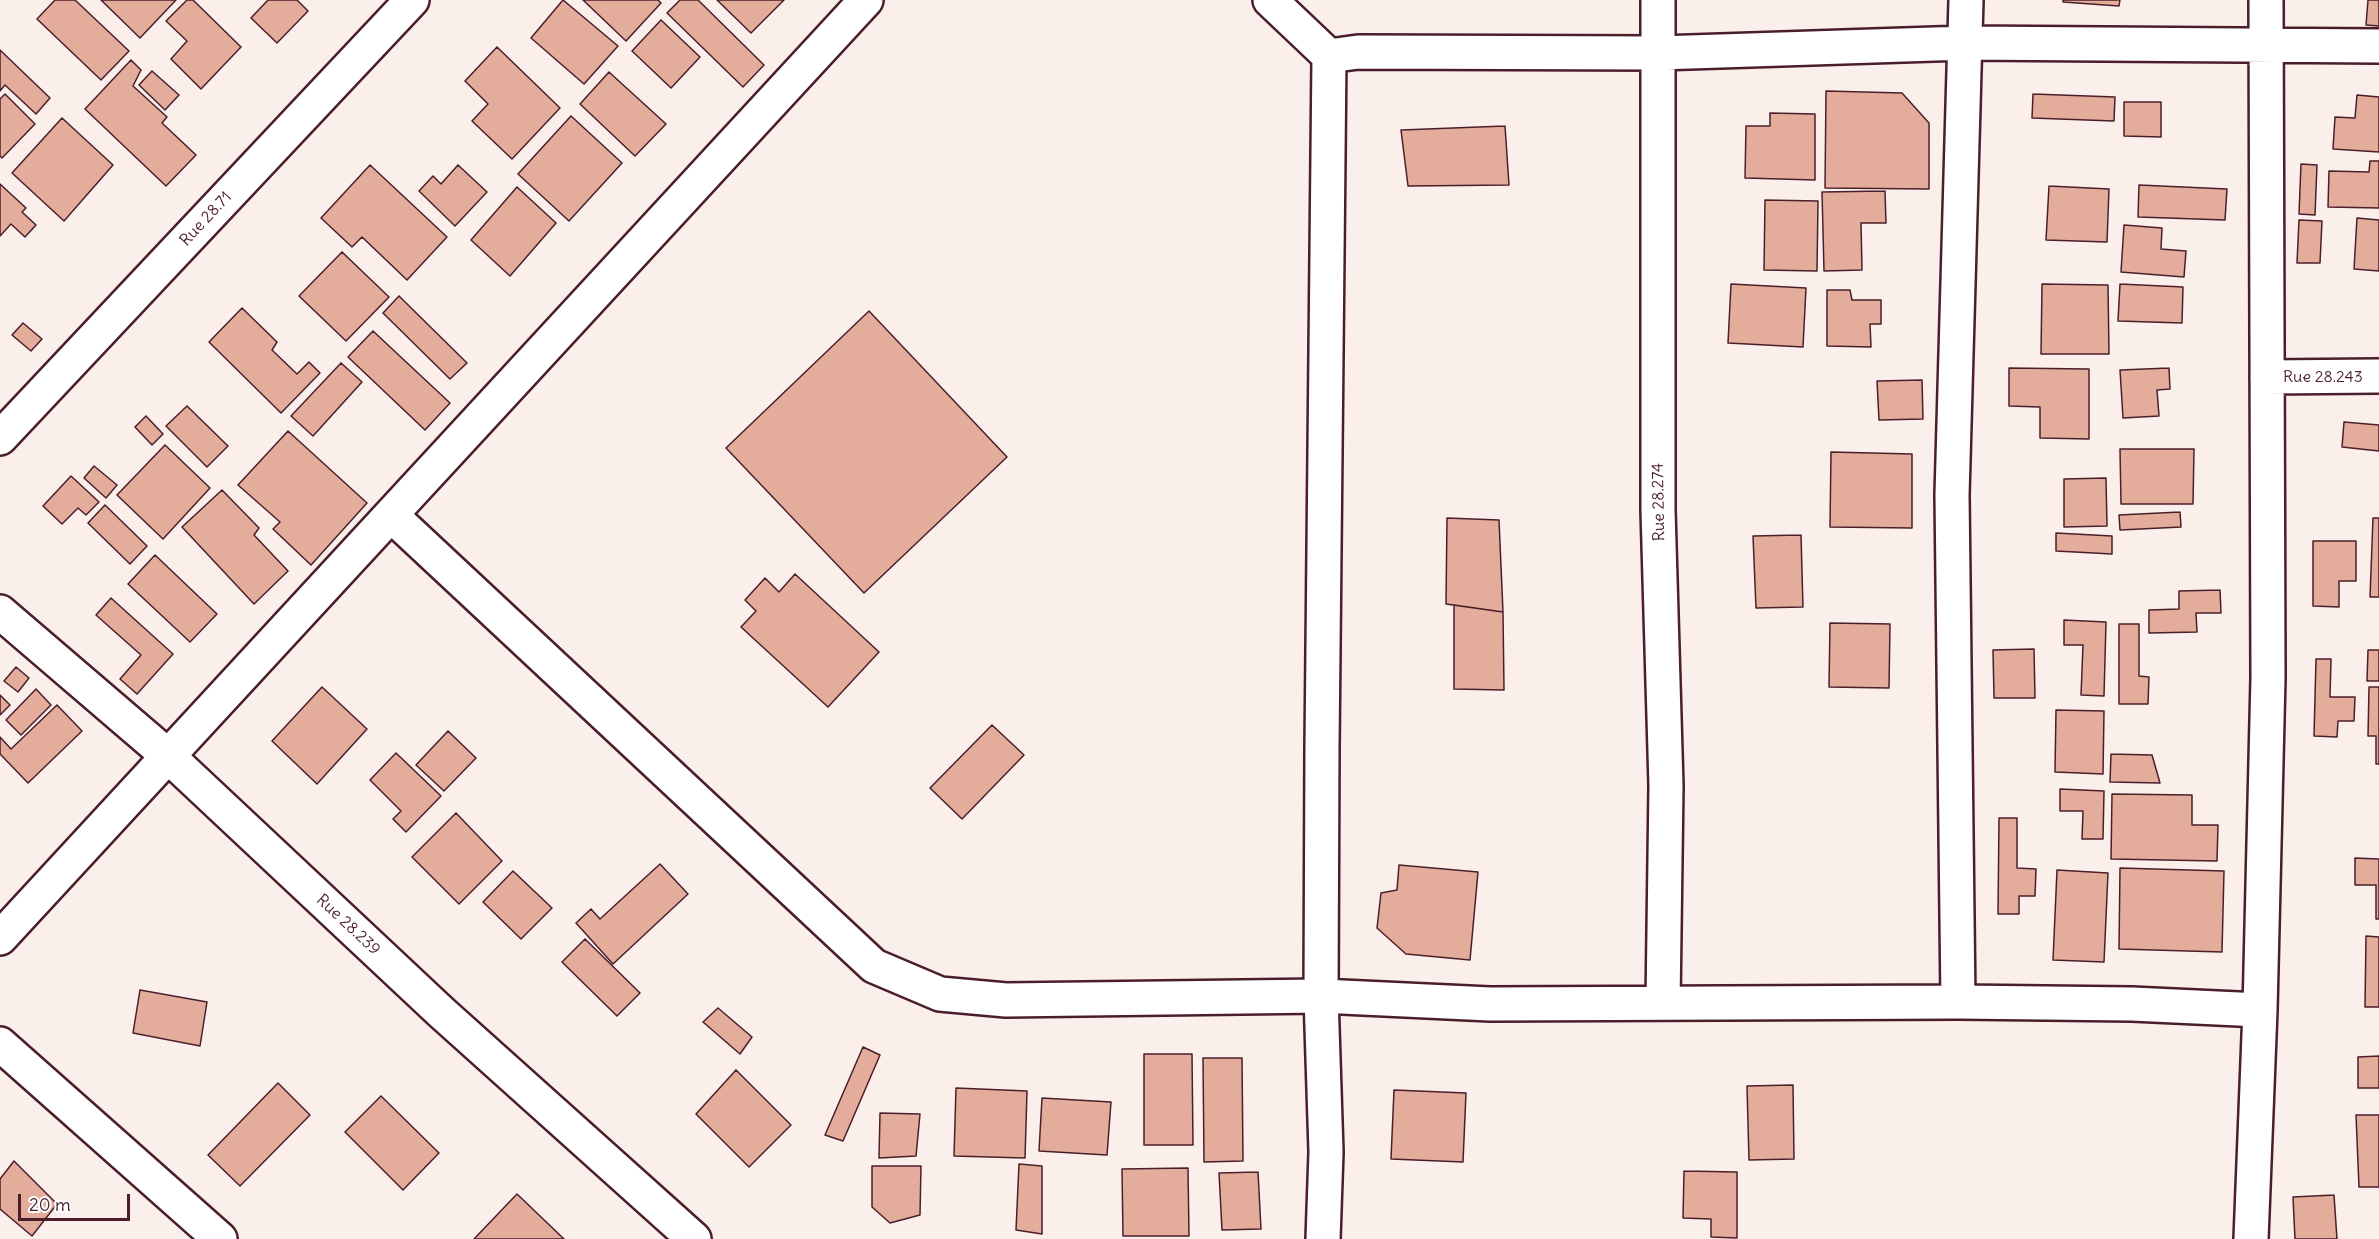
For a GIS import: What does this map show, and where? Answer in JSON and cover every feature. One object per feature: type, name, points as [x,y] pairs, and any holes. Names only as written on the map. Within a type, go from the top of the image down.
[{"type":"street","name":"Rue 28.71","points":[[0,438],[412,0]]},
{"type":"street","points":[[0,938],[866,0]]},
{"type":"street","points":[[1270,0],[1329,56],[1325,287],[1326,531],[1321,996],[1326,1152],[1323,1239]]},
{"type":"street","name":"Rue 28.274","points":[[1658,0],[1658,510],[1666,786],[1663,1003]]},
{"type":"street","points":[[1958,1002],[1952,495],[1966,0]]},
{"type":"street","points":[[2250,1239],[2260,1010],[2268,678],[2264,45],[2266,0]]},
{"type":"street","points":[[1329,56],[1358,52],[1659,53],[1965,43],[2379,46]]},
{"type":"street","name":"Rue 28.243","points":[[2267,376],[2379,376]]},
{"type":"street","points":[[391,515],[874,966],[940,994],[1006,1000],[1321,996],[1490,1004],[1958,1002],[2132,1004],[2260,1010]]},
{"type":"street","name":"Rue 28.239","points":[[0,612],[168,756],[441,1012],[694,1239]]},
{"type":"street","points":[[0,1044],[220,1239]]},
{"type":"building","points":[[55,0],[75,0],[129,51],[101,80],[37,19]]},
{"type":"building","points":[[101,0],[176,0],[140,38]]},
{"type":"building","points":[[187,0],[193,0],[241,47],[201,89],[171,59],[187,41],[166,21]]},
{"type":"building","points":[[268,0],[297,0],[308,11],[277,43],[251,18]]},
{"type":"building","points":[[563,0],[618,46],[584,84],[531,38]]},
{"type":"building","points":[[583,0],[658,0],[661,3],[626,41]]},
{"type":"building","points":[[680,0],[698,0],[764,65],[743,87],[667,13]]},
{"type":"building","points":[[717,0],[784,0],[751,33]]},
{"type":"building","points":[[2063,0],[2120,0],[2119,6],[2063,2]]},
{"type":"building","points":[[2368,0],[2379,0],[2379,26],[2366,25]]},
{"type":"building","points":[[661,20],[700,57],[671,88],[632,51]]},
{"type":"building","points":[[497,47],[560,108],[512,159],[472,121],[488,104],[465,81]]},
{"type":"building","points":[[0,50],[50,98],[36,114],[5,85],[0,91]]},
{"type":"building","points":[[131,60],[141,70],[133,86],[167,117],[162,123],[196,155],[166,186],[85,109]]},
{"type":"building","points":[[152,71],[179,95],[165,110],[139,85]]},
{"type":"building","points":[[609,72],[666,124],[635,156],[580,104]]},
{"type":"building","points":[[1826,91],[1902,93],[1929,123],[1929,189],[1825,188]]},
{"type":"building","points":[[5,94],[35,124],[2,158],[0,156],[0,99]]},
{"type":"building","points":[[2033,94],[2115,97],[2114,121],[2032,118]]},
{"type":"building","points":[[2357,95],[2379,97],[2379,152],[2333,149],[2335,117],[2355,118]]},
{"type":"building","points":[[2124,102],[2161,102],[2161,137],[2124,136]]},
{"type":"building","points":[[1770,113],[1815,114],[1815,180],[1745,178],[1746,126],[1770,126]]},
{"type":"building","points":[[571,116],[622,163],[569,221],[518,174]]},
{"type":"building","points":[[62,118],[113,165],[64,221],[12,173]]},
{"type":"building","points":[[1505,126],[1509,185],[1408,186],[1401,130]]},
{"type":"building","points":[[2370,161],[2379,161],[2379,208],[2328,207],[2329,171],[2369,172]]},
{"type":"building","points":[[2301,164],[2317,165],[2315,215],[2299,214]]},
{"type":"building","points":[[370,165],[447,237],[407,280],[362,237],[352,247],[321,218]]},
{"type":"building","points":[[458,165],[487,192],[455,226],[419,191],[433,176],[441,184]]},
{"type":"building","points":[[0,184],[26,208],[22,212],[36,225],[25,237],[11,224],[0,236]]},
{"type":"building","points":[[2139,185],[2227,189],[2225,220],[2138,217]]},
{"type":"building","points":[[2049,186],[2109,189],[2107,242],[2046,240]]},
{"type":"building","points":[[517,187],[556,223],[510,276],[471,240]]},
{"type":"building","points":[[1885,191],[1886,223],[1861,223],[1862,270],[1824,271],[1822,192]]},
{"type":"building","points":[[1765,200],[1818,201],[1817,271],[1764,270]]},
{"type":"building","points":[[2357,218],[2379,220],[2379,271],[2354,269]]},
{"type":"building","points":[[2299,220],[2322,221],[2320,263],[2297,263]]},
{"type":"building","points":[[2124,225],[2162,228],[2161,249],[2186,251],[2184,277],[2121,272]]},
{"type":"building","points":[[342,252],[389,297],[346,341],[299,296]]},
{"type":"building","points":[[1731,284],[1806,288],[1803,347],[1728,343]]},
{"type":"building","points":[[2042,284],[2108,285],[2109,354],[2041,354]]},
{"type":"building","points":[[2120,284],[2183,287],[2182,323],[2118,321]]},
{"type":"building","points":[[1827,290],[1850,290],[1852,300],[1881,300],[1881,324],[1870,324],[1871,347],[1827,346]]},
{"type":"building","points":[[399,296],[467,363],[450,379],[383,313]]},
{"type":"building","points":[[242,308],[277,342],[272,350],[297,374],[309,362],[320,373],[281,413],[209,342]]},
{"type":"building","points":[[869,311],[1007,457],[864,593],[726,448]]},
{"type":"building","points":[[23,323],[42,339],[31,351],[12,335]]},
{"type":"building","points":[[373,331],[450,403],[425,430],[348,357]]},
{"type":"building","points":[[341,363],[362,382],[313,436],[291,416]]},
{"type":"building","points":[[2009,368],[2089,369],[2089,439],[2040,438],[2040,407],[2009,406]]},
{"type":"building","points":[[2169,368],[2170,389],[2157,390],[2159,416],[2123,418],[2120,370]]},
{"type":"building","points":[[1922,380],[1923,419],[1879,420],[1877,381]]},
{"type":"building","points":[[187,406],[228,446],[207,467],[166,426]]},
{"type":"building","points":[[146,416],[163,434],[152,445],[135,427]]},
{"type":"building","points":[[2344,422],[2379,425],[2379,451],[2342,447]]},
{"type":"building","points":[[288,431],[367,503],[311,565],[273,529],[280,522],[238,485]]},
{"type":"building","points":[[165,445],[210,488],[163,539],[117,495]]},
{"type":"building","points":[[2120,449],[2194,449],[2193,504],[2121,504]]},
{"type":"building","points":[[1831,452],[1912,454],[1912,528],[1830,527]]},
{"type":"building","points":[[94,466],[117,485],[106,498],[84,478]]},
{"type":"building","points":[[71,476],[99,502],[86,515],[78,508],[62,524],[43,506]]},
{"type":"building","points":[[2106,478],[2107,526],[2064,527],[2064,479]]},
{"type":"building","points":[[222,490],[259,528],[254,535],[288,571],[254,604],[182,527]]},
{"type":"building","points":[[105,505],[147,546],[130,564],[88,523]]},
{"type":"building","points":[[2180,512],[2181,527],[2120,530],[2119,515]]},
{"type":"building","points":[[1447,518],[1499,520],[1503,612],[1446,604]]},
{"type":"building","points":[[2373,518],[2379,518],[2379,597],[2370,597]]},
{"type":"building","points":[[2056,533],[2112,536],[2112,554],[2056,551]]},
{"type":"building","points":[[1801,535],[1803,607],[1756,608],[1753,536]]},
{"type":"building","points":[[2313,541],[2356,541],[2356,581],[2339,581],[2339,607],[2313,606]]},
{"type":"building","points":[[155,555],[217,614],[190,642],[128,584]]},
{"type":"building","points":[[795,574],[879,652],[828,707],[741,627],[756,611],[745,600],[765,578],[779,592]]},
{"type":"building","points":[[2220,590],[2221,613],[2196,613],[2197,632],[2149,633],[2149,610],[2179,609],[2179,591]]},
{"type":"building","points":[[111,598],[173,654],[137,694],[120,679],[141,655],[96,615]]},
{"type":"building","points":[[1454,605],[1503,612],[1504,690],[1454,689]]},
{"type":"building","points":[[2064,620],[2106,622],[2104,696],[2081,695],[2083,645],[2064,645]]},
{"type":"building","points":[[1830,623],[1890,624],[1889,688],[1829,687]]},
{"type":"building","points":[[2119,624],[2139,624],[2139,676],[2149,677],[2148,704],[2119,704]]},
{"type":"building","points":[[2034,649],[2035,698],[1994,698],[1993,650]]},
{"type":"building","points":[[2368,650],[2379,650],[2379,681],[2367,681]]},
{"type":"building","points":[[2316,659],[2331,659],[2330,697],[2355,697],[2354,721],[2338,721],[2337,737],[2314,736]]},
{"type":"building","points":[[16,667],[29,678],[18,692],[4,681]]},
{"type":"building","points":[[322,687],[367,729],[317,784],[272,741]]},
{"type":"building","points":[[2369,687],[2379,687],[2379,764],[2376,764],[2376,736],[2368,736]]},
{"type":"building","points":[[36,689],[51,705],[21,735],[6,720]]},
{"type":"building","points":[[0,695],[10,705],[0,715]]},
{"type":"building","points":[[57,705],[82,731],[28,783],[0,754],[0,737],[11,749]]},
{"type":"building","points":[[2056,710],[2104,711],[2103,774],[2055,772]]},
{"type":"building","points":[[992,725],[1024,755],[962,819],[930,788]]},
{"type":"building","points":[[448,731],[476,758],[444,791],[416,765]]},
{"type":"building","points":[[396,753],[441,796],[406,832],[393,819],[401,811],[370,780]]},
{"type":"building","points":[[2111,754],[2152,755],[2160,783],[2110,782]]},
{"type":"building","points":[[2060,789],[2104,791],[2103,839],[2082,839],[2083,811],[2060,811]]},
{"type":"building","points":[[2112,794],[2192,795],[2192,825],[2218,825],[2217,861],[2111,859]]},
{"type":"building","points":[[456,813],[502,861],[459,904],[412,857]]},
{"type":"building","points":[[1999,818],[2017,818],[2017,868],[2036,869],[2035,896],[2019,896],[2019,914],[1998,914]]},
{"type":"building","points":[[2355,858],[2379,859],[2379,919],[2376,919],[2376,885],[2355,885]]},
{"type":"building","points":[[660,864],[688,894],[613,964],[576,923],[591,909],[600,919]]},
{"type":"building","points":[[1399,865],[1478,872],[1470,960],[1406,954],[1377,928],[1381,893],[1397,890]]},
{"type":"building","points":[[2120,868],[2224,871],[2222,952],[2119,949]]},
{"type":"building","points":[[2057,870],[2108,873],[2104,962],[2053,960]]},
{"type":"building","points":[[513,871],[552,908],[521,939],[483,902]]},
{"type":"building","points":[[2366,936],[2379,937],[2379,1007],[2365,1007]]},
{"type":"building","points":[[585,939],[640,993],[617,1016],[562,962]]},
{"type":"building","points":[[140,990],[207,1002],[200,1046],[133,1033]]},
{"type":"building","points":[[718,1008],[752,1037],[740,1054],[703,1022]]},
{"type":"building","points":[[863,1047],[880,1055],[843,1141],[825,1135]]},
{"type":"building","points":[[1144,1054],[1192,1054],[1193,1145],[1144,1145]]},
{"type":"building","points":[[2379,1056],[2379,1088],[2358,1088],[2358,1057]]},
{"type":"building","points":[[1203,1058],[1242,1058],[1243,1161],[1204,1162]]},
{"type":"building","points":[[736,1070],[791,1125],[749,1167],[696,1114]]},
{"type":"building","points":[[278,1083],[310,1115],[240,1186],[208,1155]]},
{"type":"building","points":[[1793,1085],[1794,1159],[1749,1160],[1747,1086]]},
{"type":"building","points":[[956,1088],[1027,1091],[1025,1158],[954,1156]]},
{"type":"building","points":[[1394,1090],[1466,1093],[1463,1162],[1391,1159]]},
{"type":"building","points":[[381,1096],[439,1153],[403,1190],[345,1132]]},
{"type":"building","points":[[1042,1098],[1111,1102],[1107,1155],[1039,1151]]},
{"type":"building","points":[[880,1113],[920,1114],[916,1156],[879,1158]]},
{"type":"building","points":[[2356,1115],[2379,1115],[2379,1187],[2359,1187]]},
{"type":"building","points":[[14,1161],[57,1204],[32,1236],[0,1209],[0,1179]]},
{"type":"building","points":[[1019,1164],[1042,1166],[1042,1234],[1016,1230]]},
{"type":"building","points":[[872,1166],[921,1166],[920,1215],[890,1223],[872,1207]]},
{"type":"building","points":[[1188,1168],[1189,1236],[1123,1236],[1122,1169]]},
{"type":"building","points":[[1684,1171],[1737,1172],[1737,1238],[1711,1237],[1711,1219],[1683,1218]]},
{"type":"building","points":[[1258,1172],[1261,1229],[1222,1230],[1219,1173]]},
{"type":"building","points":[[517,1194],[564,1239],[474,1239]]},
{"type":"building","points":[[2334,1195],[2337,1239],[2295,1239],[2293,1197]]}]
